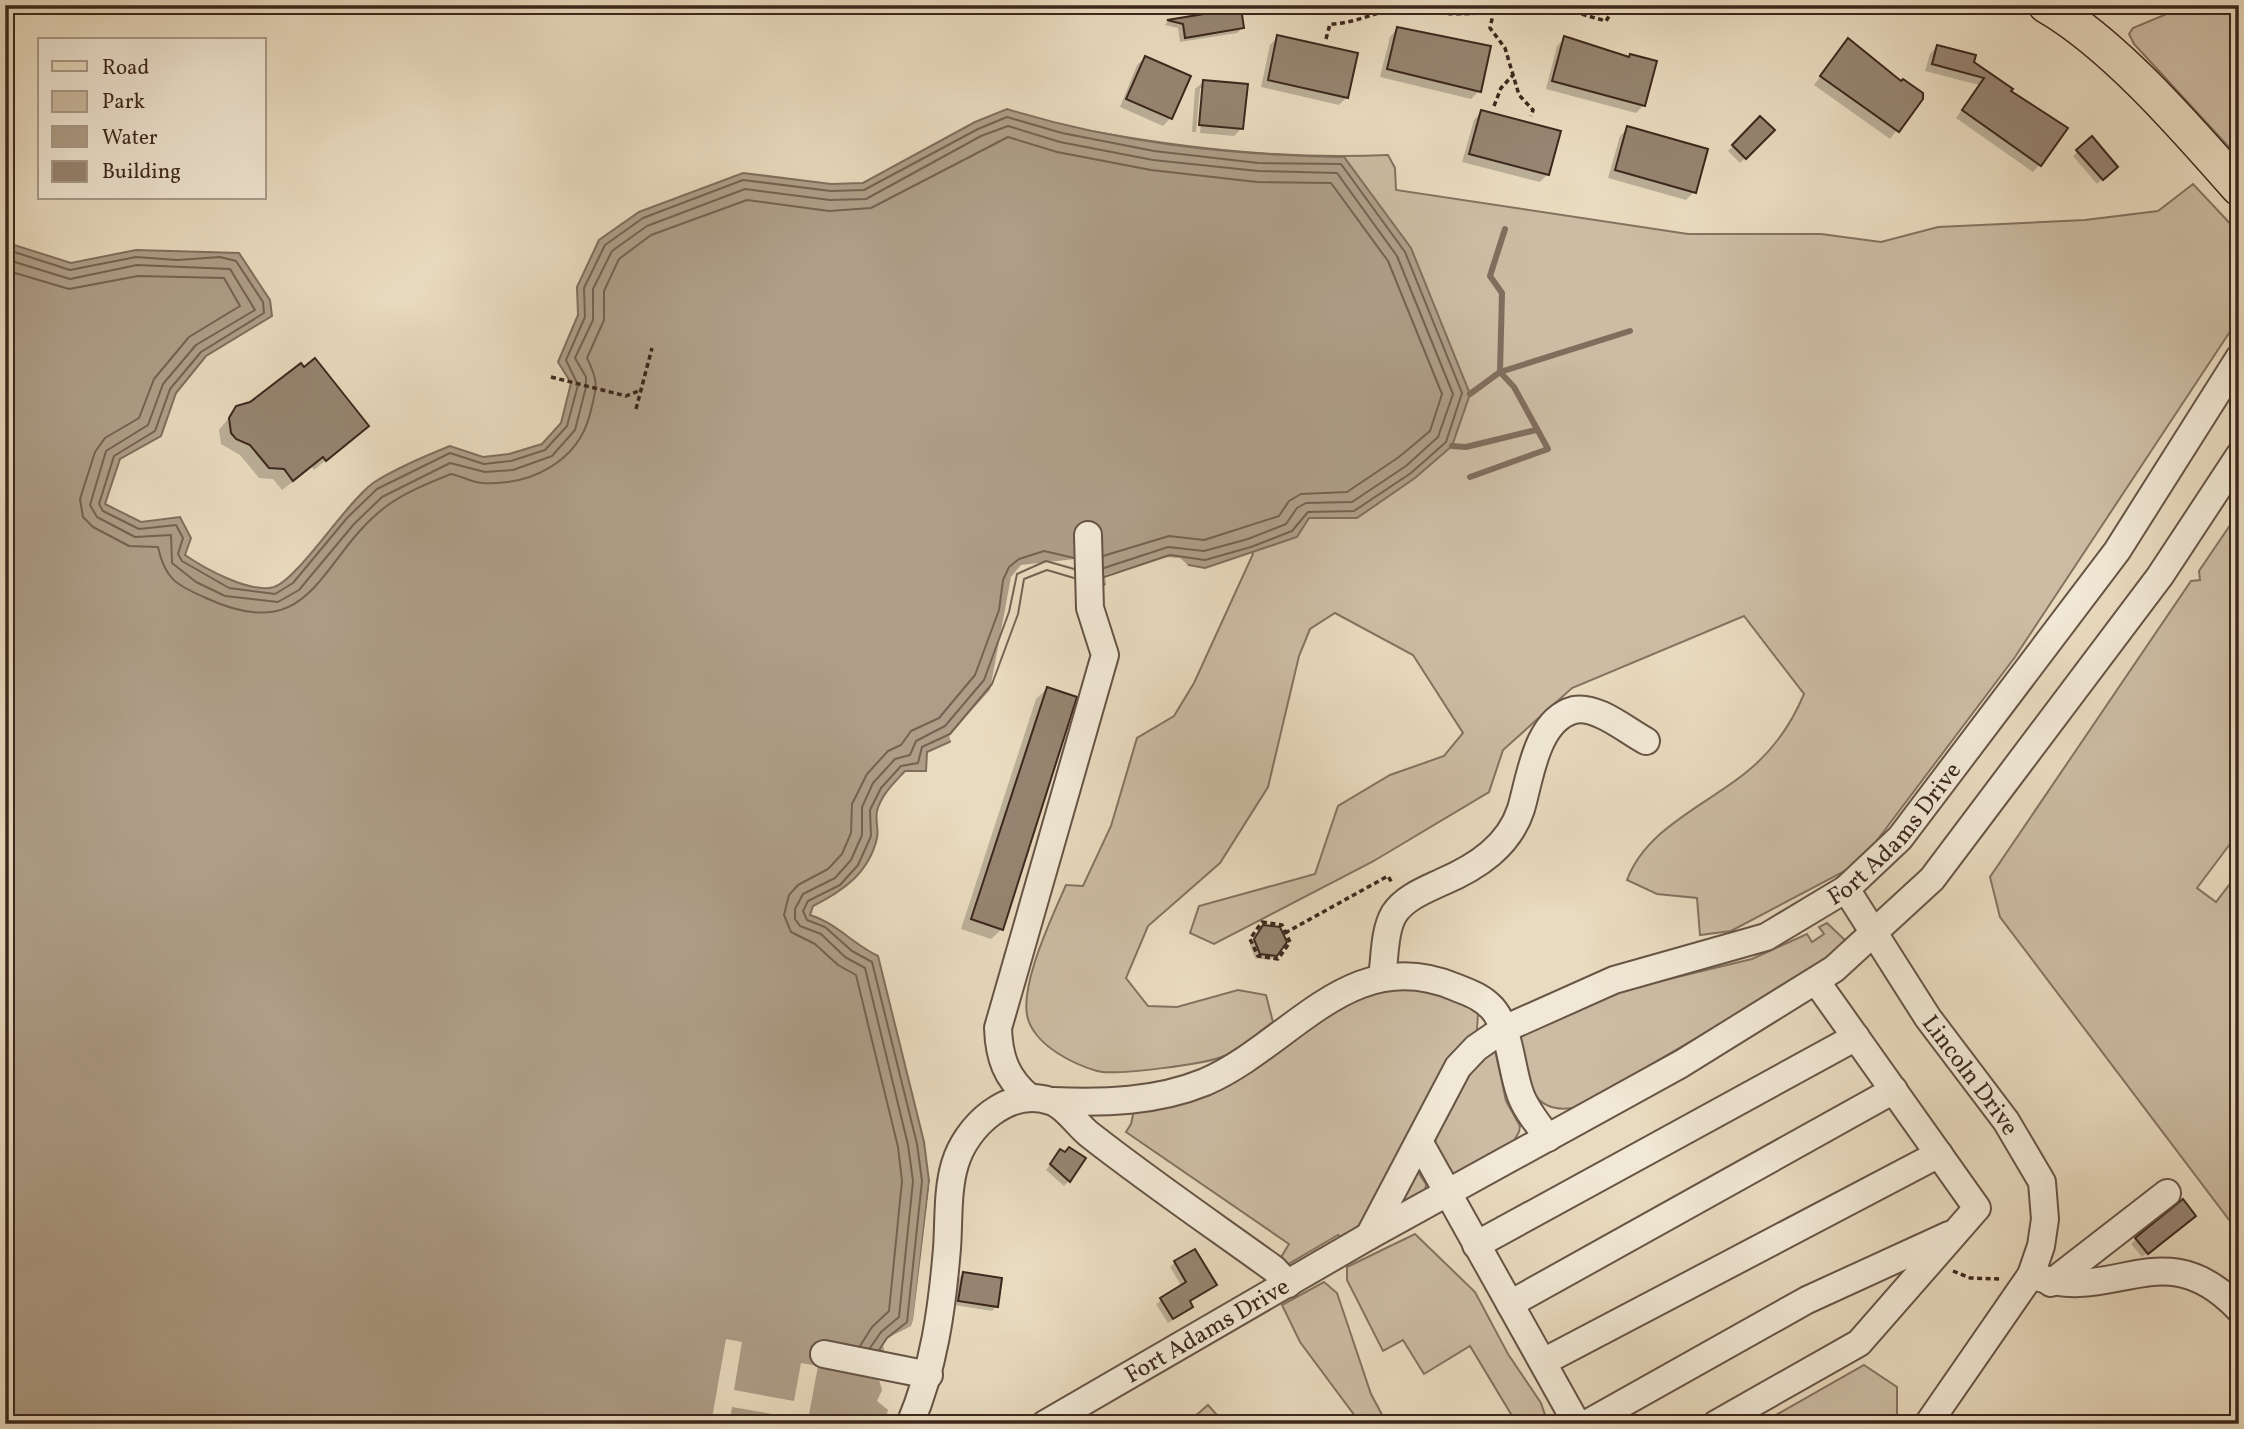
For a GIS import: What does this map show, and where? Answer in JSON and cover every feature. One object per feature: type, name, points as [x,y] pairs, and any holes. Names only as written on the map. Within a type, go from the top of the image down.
[{"type":"main road","points":[[2055,6],[2142,85],[2239,188]]},
{"type":"street","name":"Fort Adams Drive","points":[[1368,1236],[1420,1143],[1458,1067],[1476,1048],[1502,1030],[1614,980],[1766,937],[1846,889],[1900,838],[2117,551],[2239,358]]},
{"type":"street","name":"Fort Adams Drive","points":[[1045,1424],[1368,1236],[1681,1063],[1834,970],[1932,879],[2160,576],[2239,457]]},
{"type":"street","points":[[1088,535],[1090,608],[1105,654],[998,1028],[1003,1063],[1011,1079],[1274,1269],[1287,1284]]},
{"type":"street","points":[[1382,977],[1393,916],[1402,904],[1464,871],[1500,846],[1514,827],[1536,752],[1552,725],[1575,710],[1596,713],[1646,741]]},
{"type":"street","name":"Lincoln Drive","points":[[1846,889],[1928,1018],[2006,1121],[2042,1182],[2045,1219],[2035,1281],[1928,1424]]},
{"type":"street","points":[[910,1424],[929,1375],[943,1288],[955,1164],[971,1133],[994,1110],[1041,1099],[1122,1102],[1187,1088],[1236,1064],[1340,994],[1382,977],[1399,974],[1439,979],[1478,995],[1493,1009],[1502,1030],[1521,1097],[1548,1138]]},
{"type":"street","points":[[1716,1424],[1859,1343],[1978,1208],[1816,981]]},
{"type":"street","points":[[1476,1245],[1856,1037]]},
{"type":"street","points":[[1510,1304],[1894,1090]]},
{"type":"street","points":[[1420,1143],[1577,1424]]},
{"type":"street","points":[[1543,1362],[1939,1154]]},
{"type":"street","points":[[2035,1281],[2167,1193]]},
{"type":"street","points":[[1586,1424],[1807,1300],[1957,1232]]},
{"type":"street","points":[[2035,1281],[2106,1281],[2147,1272],[2174,1270],[2212,1285],[2239,1309]]},
{"type":"street","points":[[824,1354],[929,1375]]},
{"type":"path","points":[[1326,39],[1330,24],[1346,24],[1400,7],[1418,6],[1437,12],[1463,14],[1510,5]]},
{"type":"path","points":[[1549,5],[1606,21],[1616,5]]},
{"type":"path","points":[[1494,10],[1489,25],[1505,48],[1519,95],[1533,110],[1531,116]]},
{"type":"path","points":[[1494,106],[1501,88],[1513,75]]},
{"type":"path","points":[[636,409],[652,348]]},
{"type":"path","points":[[551,377],[626,396],[641,390]]},
{"type":"path","points":[[1285,933],[1388,876],[1402,904]]},
{"type":"path","points":[[1262,922],[1282,925],[1285,933],[1290,943],[1278,959],[1258,957],[1250,939],[1262,922]]},
{"type":"path","points":[[1935,1257],[1959,1275],[2035,1281]]},
{"type":"green space","points":[[2188,5],[2239,5],[2239,158],[2134,44],[2129,34],[2133,28]]},
{"type":"green space","points":[[1064,126],[1185,146],[1266,154],[1388,155],[1395,168],[1396,190],[1688,234],[1821,234],[1881,242],[1938,227],[2085,220],[2158,211],[2193,184],[2239,233],[2239,318],[2015,657],[1860,863],[1731,931],[1700,935],[1697,898],[1657,894],[1627,880],[1636,862],[1662,832],[1728,786],[1763,757],[1793,717],[1804,694],[1744,616],[1572,688],[1503,750],[1489,792],[1372,862],[1214,944],[1190,933],[1199,906],[1315,874],[1338,806],[1390,775],[1444,756],[1463,733],[1413,655],[1335,613],[1310,629],[1299,656],[1268,787],[1220,863],[1148,926],[1126,978],[1148,1006],[1177,1007],[1238,990],[1266,995],[1273,1022],[1237,1049],[1214,1059],[1140,1071],[1097,1071],[1078,1064],[1049,1047],[1029,1022],[1027,992],[1038,953],[1066,885],[1083,886],[1111,826],[1137,738],[1174,716],[1194,683],[1253,554]]},
{"type":"green space","points":[[2239,512],[2239,832],[2197,888],[2216,902],[2239,872],[2239,1233],[2000,917],[1990,877],[2191,581],[2200,580],[2199,571]]},
{"type":"green space","points":[[1827,923],[1846,941],[1844,952],[1578,1107],[1561,1109],[1548,1106],[1539,1100],[1532,1090],[1520,1038],[1523,1034],[1598,996],[1752,959],[1807,934],[1812,942],[1824,934],[1819,927]]},
{"type":"green space","points":[[1379,986],[1432,991],[1457,999],[1478,1014],[1477,1030],[1416,1143],[1380,1201],[1361,1223],[1342,1239],[1338,1235],[1285,1266],[1280,1259],[1289,1244],[1126,1132],[1134,1110],[1309,1025]]},
{"type":"green space","points":[[1495,1050],[1506,1101],[1520,1126],[1519,1132],[1512,1144],[1451,1177],[1435,1143],[1436,1138],[1466,1079],[1483,1059]]},
{"type":"green space","points":[[1418,1172],[1426,1184],[1425,1193],[1390,1210]]},
{"type":"green space","points":[[1415,1234],[1475,1292],[1508,1354],[1541,1403],[1548,1424],[1517,1424],[1470,1346],[1424,1374],[1403,1340],[1383,1351],[1347,1280],[1347,1267]]},
{"type":"green space","points":[[1324,1282],[1337,1293],[1371,1394],[1387,1424],[1361,1424],[1300,1342],[1282,1305]]},
{"type":"green space","points":[[1864,1365],[1897,1387],[1897,1424],[1760,1424]]},
{"type":"green space","points":[[1208,1405],[1225,1424],[1186,1424]]},
{"type":"water","points":[[1007,109],[1090,131],[1174,145],[1344,157],[1411,248],[1470,394],[1452,446],[1415,478],[1357,518],[1309,518],[1297,537],[1205,568],[1172,562],[1129,574],[1101,586],[1078,587],[1047,577],[1029,583],[998,688],[954,740],[927,752],[926,771],[905,771],[892,785],[877,811],[877,838],[868,861],[853,880],[813,906],[810,915],[828,923],[878,956],[924,1142],[929,1181],[913,1327],[885,1353],[885,1401],[892,1413],[887,1424],[5,1424],[5,242],[71,263],[136,250],[239,253],[270,300],[272,316],[206,356],[176,393],[161,436],[120,459],[105,504],[141,522],[180,517],[191,538],[185,555],[215,573],[240,583],[253,587],[274,587],[296,570],[362,493],[391,472],[450,446],[483,457],[509,454],[542,444],[561,423],[571,383],[558,362],[578,315],[577,287],[599,240],[639,212],[743,173],[831,184],[863,183],[975,122]]},
{"type":"pier","points":[[1164,557],[1180,558],[1188,565],[1186,568],[1172,566],[1130,577],[1106,588],[1105,575]]},
{"type":"pier","points":[[1075,559],[1076,589],[1047,580],[1032,586],[1028,616],[1002,690],[952,745],[949,735],[990,690],[1011,577],[1021,565]]},
{"type":"pier","points":[[931,1173],[924,1275],[917,1328],[885,1355],[883,1345],[886,1339],[911,1326],[913,1320]]},
{"type":"pier","points":[[726,1339],[742,1342],[734,1390],[794,1401],[801,1363],[818,1366],[808,1420],[732,1407],[729,1424],[711,1424]]},
{"type":"pier","points":[[878,1376],[885,1377],[894,1388],[889,1401],[896,1413],[891,1424],[884,1424],[888,1410],[877,1401],[882,1390]]},
{"type":"building","points":[[1241,8],[1244,28],[1185,38],[1183,24],[1167,20]]},
{"type":"building","points":[[1397,27],[1491,46],[1481,92],[1387,69]]},
{"type":"building","points":[[1277,35],[1358,53],[1348,98],[1268,80]]},
{"type":"building","points":[[1564,36],[1629,57],[1630,54],[1657,61],[1645,106],[1552,81]]},
{"type":"building","points":[[1848,38],[1901,81],[1903,79],[1923,93],[1923,99],[1899,132],[1820,76]]},
{"type":"building","points":[[1937,45],[1976,55],[1974,62],[2013,89],[2011,91],[2068,128],[2041,166],[1962,110],[1984,78],[1932,64]]},
{"type":"building","points":[[1145,56],[1191,76],[1172,119],[1126,99]]},
{"type":"building","points":[[1203,80],[1248,84],[1243,129],[1199,125]]},
{"type":"building","points":[[1481,110],[1561,131],[1549,175],[1469,154]]},
{"type":"building","points":[[1760,116],[1775,130],[1746,159],[1732,145]]},
{"type":"building","points":[[1627,126],[1708,149],[1696,193],[1615,170]]},
{"type":"building","points":[[2092,136],[2118,167],[2103,180],[2076,150]]},
{"type":"building","points":[[315,358],[369,426],[326,461],[323,457],[293,481],[284,469],[269,468],[250,445],[236,439],[231,433],[229,418],[236,406],[250,402],[301,363],[304,367]]},
{"type":"building","points":[[1047,687],[1077,697],[1003,930],[971,919]]},
{"type":"building","points":[[1263,925],[1280,927],[1287,942],[1277,956],[1260,954],[1254,939]]},
{"type":"building","points":[[1069,1147],[1086,1158],[1070,1182],[1050,1164],[1060,1149],[1065,1152]]},
{"type":"building","points":[[2183,1199],[2196,1216],[2148,1254],[2135,1238]]},
{"type":"building","points":[[1195,1249],[1217,1285],[1190,1301],[1193,1307],[1173,1319],[1160,1298],[1186,1282],[1174,1261]]},
{"type":"building","points":[[963,1272],[1002,1278],[998,1307],[958,1301]]},
{"type":"waterway","points":[[1470,477],[1548,449],[1514,387],[1500,372],[1502,293],[1490,276],[1505,229]]},
{"type":"waterway","points":[[1470,394],[1500,372],[1630,331]]},
{"type":"waterway","points":[[1452,446],[1466,447],[1536,430]]}]
